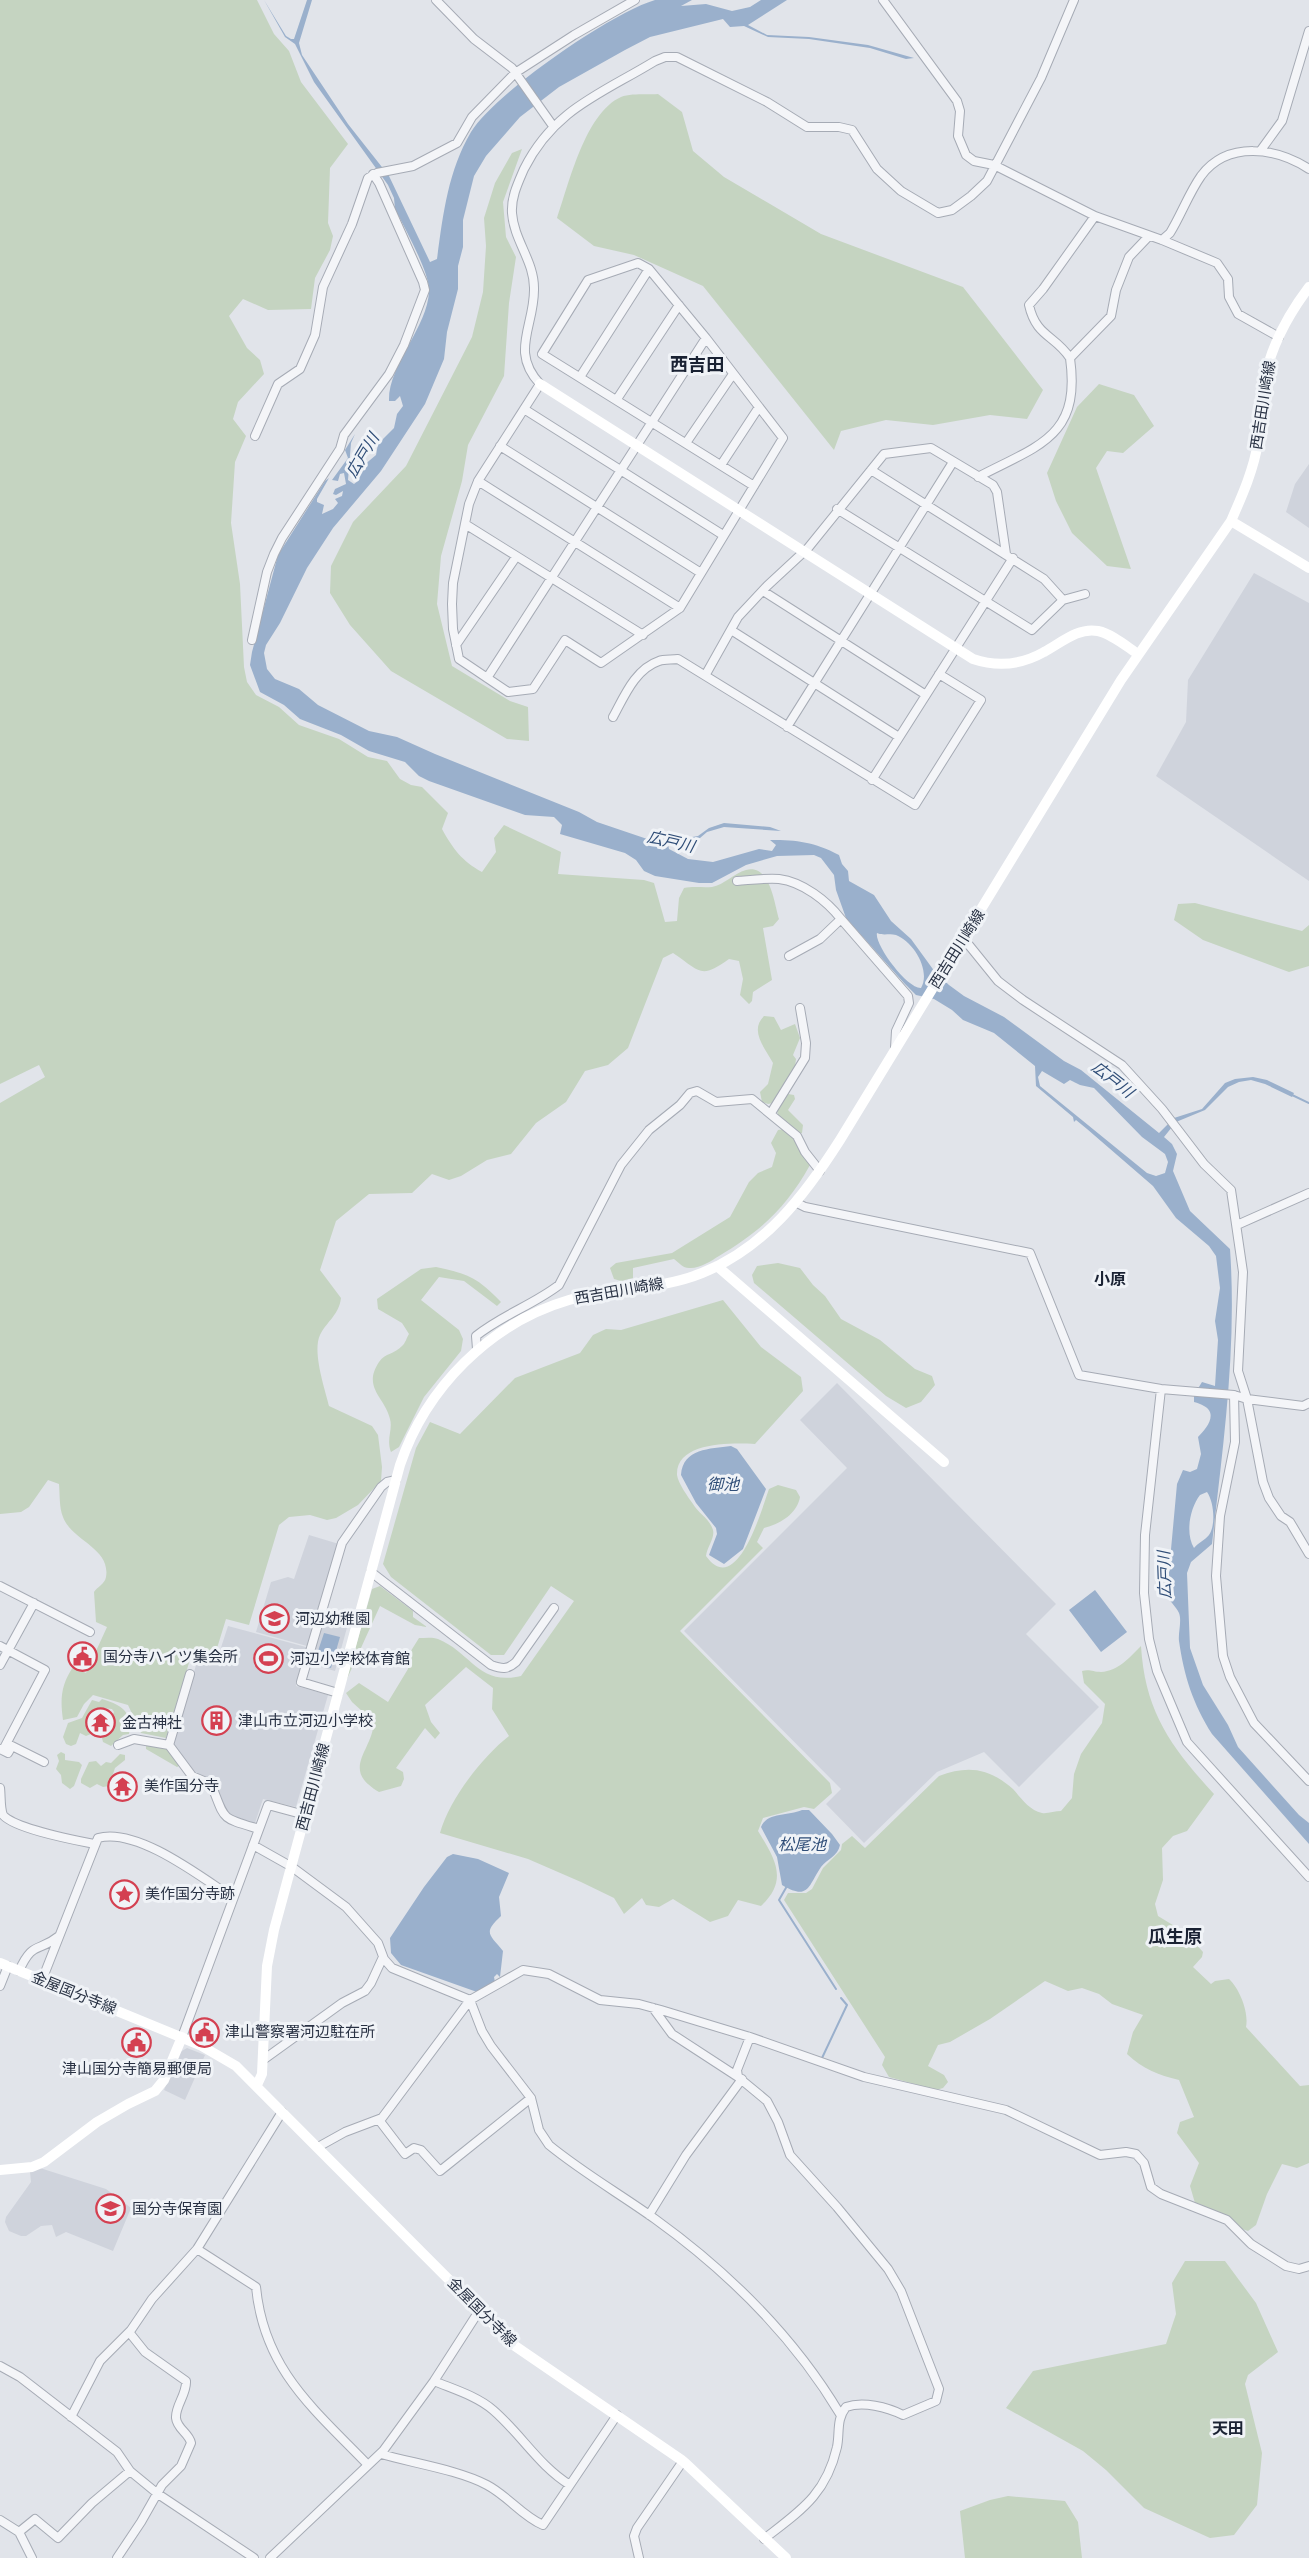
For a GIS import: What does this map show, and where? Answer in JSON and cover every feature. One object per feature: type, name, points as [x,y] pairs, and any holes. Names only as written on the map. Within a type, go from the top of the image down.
[{"type":"main road","name":"西吉田川崎線","points":[[257,2085],[262,2074],[267,1966],[305,1815],[396,1480],[408,1442],[421,1418],[446,1383],[477,1349],[495,1335],[569,1300],[679,1280],[717,1266],[759,1240],[797,1203],[820,1171],[1138,654],[1231,521],[1244,492],[1258,444],[1264,378],[1279,337],[1309,287]]},
{"type":"main road","points":[[540,384],[973,659],[989,664],[1009,664],[1042,653],[1072,635],[1088,630],[1101,631],[1138,654]]},
{"type":"main road","points":[[1231,521],[1309,568]]},
{"type":"main road","points":[[717,1266],[944,1462]]},
{"type":"main road","name":"金屋国分寺線","points":[[4,1964],[182,2037]]},
{"type":"main road","points":[[0,2170],[32,2167],[44,2162],[97,2122],[156,2091],[164,2080],[182,2037],[229,2060],[257,2085]]},
{"type":"main road","name":"金屋国分寺線","points":[[257,2085],[373,2205],[435,2264],[479,2312],[515,2346],[683,2461],[786,2558]]},
{"type":"street","points":[[436,0],[474,39],[517,75],[553,126]]},
{"type":"street","points":[[255,436],[278,384],[300,369],[315,335],[326,280],[352,224],[368,178],[375,174],[413,166],[457,143],[472,117],[517,75],[582,30],[635,0]]},
{"type":"street","points":[[883,0],[957,101],[960,111],[958,136],[966,155],[974,161],[994,165],[1095,216],[1217,263],[1228,279],[1229,297],[1238,314],[1279,337]]},
{"type":"street","points":[[754,486],[542,354],[588,280],[638,263],[649,269],[783,438],[739,511],[700,573],[680,608],[643,636],[601,663],[565,639],[533,689],[508,692],[459,659],[452,604],[453,583],[465,524],[478,481],[540,384],[531,375],[525,363],[523,349],[534,305],[535,277],[518,240],[512,210],[514,193],[540,140],[553,126],[587,100],[665,57],[677,57],[766,102],[807,127],[839,127],[852,130],[877,170],[902,191],[938,213],[952,210],[987,181],[1041,78],[1074,0]]},
{"type":"street","points":[[1262,150],[1282,121],[1309,31]]},
{"type":"street","points":[[1162,240],[1170,233],[1202,176],[1223,158],[1262,150],[1293,159],[1309,170]]},
{"type":"street","points":[[252,640],[267,572],[282,538],[340,449],[344,435],[389,374],[414,322],[425,290],[375,174]]},
{"type":"street","points":[[978,477],[1051,436],[1063,422],[1071,401],[1070,357],[1040,330],[1032,317],[1029,305],[1095,216]]},
{"type":"street","points":[[1070,357],[1111,316],[1116,290],[1129,257],[1149,236]]},
{"type":"street","points":[[580,377],[649,269]]},
{"type":"street","points":[[617,399],[679,305]]},
{"type":"street","points":[[487,678],[706,338]]},
{"type":"street","points":[[686,443],[733,374]]},
{"type":"street","points":[[721,465],[759,407]]},
{"type":"street","points":[[524,409],[723,536]]},
{"type":"street","points":[[500,446],[700,573]]},
{"type":"street","points":[[706,674],[738,618],[762,591],[803,552],[884,454],[927,447],[993,485],[997,492],[1009,556],[986,600],[872,780]]},
{"type":"street","points":[[787,727],[954,462]]},
{"type":"street","points":[[871,470],[1009,556],[1051,585],[1063,600]]},
{"type":"street","points":[[478,481],[680,608]]},
{"type":"street","points":[[837,509],[1032,630],[1063,600],[1085,594]]},
{"type":"street","points":[[465,524],[643,636]]},
{"type":"street","points":[[456,645],[516,557]]},
{"type":"street","points":[[762,591],[926,695]]},
{"type":"street","points":[[731,630],[899,737]]},
{"type":"street","points":[[613,717],[631,685],[643,671],[659,661],[678,659],[706,674],[787,727],[915,805],[981,700],[939,674]]},
{"type":"street","points":[[737,881],[777,879],[787,881],[823,900],[841,919],[908,996],[909,1003],[896,1031],[895,1050]]},
{"type":"street","points":[[789,956],[820,939],[841,919]]},
{"type":"street","points":[[964,939],[998,981],[1023,1000],[1110,1056],[1134,1077],[1204,1164],[1231,1190],[1243,1272],[1238,1371],[1247,1399],[1263,1482],[1269,1498],[1281,1516],[1290,1522],[1309,1554]]},
{"type":"street","points":[[771,1113],[805,1058],[806,1043],[800,1008]]},
{"type":"street","points":[[477,1349],[476,1336],[493,1322],[544,1296],[559,1285],[621,1165],[649,1130],[680,1105],[690,1093],[697,1091],[716,1102],[752,1099],[797,1136],[805,1152],[820,1171]]},
{"type":"street","points":[[1237,1225],[1309,1193]]},
{"type":"street","points":[[797,1203],[877,1224],[1030,1253],[1079,1375],[1161,1389],[1234,1395],[1247,1399],[1303,1406],[1309,1403]]},
{"type":"street","points":[[1161,1389],[1145,1534],[1144,1593],[1149,1639],[1157,1671],[1187,1742],[1309,1877]]},
{"type":"street","points":[[1234,1395],[1235,1442],[1220,1516],[1216,1576],[1223,1656],[1233,1684],[1254,1723],[1309,1781]]},
{"type":"street","points":[[338,1693],[301,1682],[344,1538],[381,1487],[387,1482],[396,1480]]},
{"type":"street","points":[[371,1572],[491,1665],[501,1669],[508,1668],[516,1662],[554,1608]]},
{"type":"street","points":[[0,1586],[90,1632]]},
{"type":"street","points":[[0,1665],[34,1603]]},
{"type":"street","points":[[0,1646],[45,1670],[1,1750],[8,1753],[12,1746],[44,1762]]},
{"type":"street","points":[[169,1746],[190,1674]]},
{"type":"street","points":[[118,1745],[134,1739],[169,1746],[192,1776],[210,1783],[225,1817],[259,1828]]},
{"type":"street","points":[[0,1788],[1,1809],[6,1818],[29,1828],[94,1844]]},
{"type":"street","points":[[182,2037],[268,1805],[305,1815]]},
{"type":"street","points":[[42,1980],[98,1838],[115,1836],[152,1848],[233,1898]]},
{"type":"street","points":[[253,1845],[292,1867],[346,1907],[378,1943],[383,1957],[398,1971],[470,2000],[482,2031],[531,2098],[538,2130],[549,2145],[649,2215],[747,2294],[825,2391],[840,2414]]},
{"type":"street","points":[[19,1971],[31,1950],[51,1942],[60,1935]]},
{"type":"street","points":[[263,2060],[342,2003],[366,1991],[383,1957]]},
{"type":"street","points":[[0,1986],[4,1964]]},
{"type":"street","points":[[318,2147],[345,2132],[379,2120],[470,2000],[523,1970],[549,1974],[600,2000],[653,2008],[750,2037],[864,2077],[1006,2110],[1100,2155],[1126,2152],[1136,2154],[1144,2163],[1151,2187],[1161,2194],[1227,2220],[1251,2244],[1286,2266],[1299,2269],[1309,2266]]},
{"type":"street","points":[[653,2008],[672,2034],[740,2078],[767,2101],[778,2122],[790,2155],[888,2269],[901,2291],[939,2389],[936,2401],[903,2415],[892,2410],[855,2404],[846,2407],[840,2414],[837,2446],[820,2488],[808,2505],[764,2539]]},
{"type":"street","points":[[649,2215],[686,2155],[740,2078],[738,2068],[750,2037]]},
{"type":"street","points":[[379,2120],[405,2154],[414,2148],[421,2150],[440,2171],[531,2098]]},
{"type":"street","points":[[71,2416],[100,2361],[129,2332],[152,2299],[197,2249],[282,2112]]},
{"type":"street","points":[[197,2249],[256,2287],[261,2319],[279,2365],[304,2398],[368,2465]]},
{"type":"street","points":[[270,2558],[381,2454],[434,2381],[479,2312]]},
{"type":"street","points":[[117,2558],[162,2485],[178,2470],[191,2447],[191,2439],[179,2426],[176,2417],[186,2384],[181,2376],[142,2349],[129,2332]]},
{"type":"street","points":[[0,2366],[20,2377],[117,2452],[130,2471],[158,2493],[254,2558]]},
{"type":"street","points":[[434,2381],[489,2406],[549,2471],[570,2485]]},
{"type":"street","points":[[381,2454],[483,2483],[508,2498],[530,2519],[543,2525],[617,2415]]},
{"type":"street","points":[[639,2558],[634,2536],[637,2528],[683,2461]]},
{"type":"street","points":[[19,2532],[35,2519],[58,2538],[92,2503],[130,2471]]},
{"type":"street","points":[[0,2520],[19,2532],[32,2558]]},
{"type":"shaded area","points":[[1309,464],[1309,528],[1286,512],[1295,484]]},
{"type":"shaded area","points":[[1254,573],[1309,603],[1309,881],[1156,776],[1186,722],[1188,680]]},
{"type":"shaded area","points":[[837,1383],[1056,1604],[1026,1634],[1099,1707],[1019,1787],[984,1752],[937,1772],[864,1843],[826,1804],[841,1789],[684,1631],[847,1468],[800,1420]]},
{"type":"shaded area","points":[[309,1535],[339,1544],[307,1646],[256,1632],[271,1582],[288,1577],[294,1579]]},
{"type":"shaded area","points":[[323,1617],[348,1624],[335,1671],[302,1662],[296,1686],[328,1695],[296,1807],[263,1799],[255,1823],[230,1815],[222,1805],[213,1782],[193,1775],[173,1746],[198,1658],[216,1663],[228,1626],[313,1649]]},
{"type":"shaded area","points":[[187,2048],[205,2055],[185,2100],[164,2090],[180,2052]]},
{"type":"shaded area","points":[[40,2168],[106,2189],[131,2208],[113,2251],[66,2232],[56,2237],[52,2225],[41,2226],[26,2236],[9,2231],[5,2222],[6,2217],[31,2182],[30,2172]]},
{"type":"green space","points":[[0,0],[257,0],[274,34],[289,51],[301,82],[348,144],[330,168],[328,223],[333,236],[330,250],[315,278],[311,309],[268,310],[243,299],[229,316],[247,348],[260,360],[264,374],[238,402],[233,419],[246,436],[235,462],[231,523],[240,584],[244,667],[247,682],[256,695],[279,707],[299,725],[339,739],[368,757],[387,761],[400,779],[411,785],[422,787],[448,813],[442,829],[454,848],[463,859],[482,872],[496,852],[494,838],[504,825],[561,852],[558,874],[644,880],[654,883],[665,922],[677,921],[679,898],[684,888],[712,887],[746,870],[754,870],[766,878],[773,894],[779,919],[773,926],[763,928],[772,980],[753,992],[752,1001],[749,1004],[740,995],[743,979],[739,961],[729,959],[712,969],[700,971],[673,953],[663,958],[628,1048],[608,1065],[585,1071],[566,1102],[536,1123],[511,1154],[487,1160],[461,1176],[449,1180],[432,1174],[412,1193],[369,1194],[336,1221],[320,1270],[341,1298],[335,1313],[320,1335],[317,1351],[320,1370],[329,1406],[372,1426],[378,1435],[382,1467],[381,1481],[358,1505],[336,1518],[327,1520],[310,1515],[289,1517],[279,1525],[249,1625],[226,1619],[214,1658],[192,1653],[166,1738],[141,1733],[128,1705],[93,1695],[84,1704],[77,1717],[63,1720],[62,1699],[66,1680],[73,1667],[86,1673],[107,1627],[96,1622],[94,1592],[103,1584],[106,1567],[97,1552],[74,1532],[63,1517],[59,1484],[48,1480],[29,1507],[21,1512],[0,1514],[0,1103],[45,1077],[39,1065],[0,1084]]},
{"type":"green space","points":[[658,94],[682,112],[693,151],[724,177],[821,234],[963,287],[1043,390],[1027,419],[990,415],[933,425],[886,420],[841,431],[834,450],[703,286],[634,255],[594,246],[557,218],[588,133],[608,105],[625,96]]},
{"type":"green space","points":[[522,149],[503,202],[506,237],[516,257],[509,303],[504,376],[468,445],[462,481],[441,556],[437,604],[452,666],[510,701],[528,707],[529,741],[507,739],[391,671],[350,625],[330,593],[331,566],[353,522],[406,466],[472,337],[483,292],[486,246],[484,218],[495,183],[512,153]]},
{"type":"green space","points":[[1099,384],[1134,395],[1154,426],[1123,453],[1107,451],[1096,468],[1131,569],[1107,566],[1072,533],[1056,501],[1047,473],[1077,407]]},
{"type":"green space","points":[[1195,903],[1302,931],[1309,925],[1309,966],[1289,972],[1203,940],[1174,920],[1178,904]]},
{"type":"green space","points":[[764,1016],[774,1017],[781,1030],[795,1024],[800,1038],[793,1055],[796,1059],[795,1067],[773,1103],[768,1104],[762,1102],[760,1092],[768,1084],[773,1063],[758,1034],[760,1022]]},
{"type":"green space","points":[[788,1094],[794,1095],[795,1099],[788,1110],[803,1125],[802,1133],[798,1133],[778,1116],[777,1109],[783,1097]]},
{"type":"green space","points":[[785,1129],[810,1165],[792,1194],[760,1228],[734,1247],[701,1266],[687,1268],[674,1259],[633,1268],[633,1278],[621,1281],[614,1279],[610,1268],[616,1263],[672,1253],[730,1217],[749,1182],[758,1173],[772,1167],[776,1153],[771,1143],[778,1130]]},
{"type":"green space","points":[[778,1263],[800,1268],[825,1296],[841,1319],[880,1340],[915,1369],[932,1376],[935,1385],[921,1402],[906,1408],[886,1396],[754,1283],[752,1275],[757,1266]]},
{"type":"green space","points":[[436,1267],[472,1278],[486,1287],[501,1302],[497,1306],[464,1281],[439,1277],[421,1300],[459,1330],[463,1339],[461,1351],[424,1397],[399,1447],[391,1452],[390,1419],[374,1386],[374,1371],[384,1357],[404,1344],[409,1334],[402,1323],[378,1309],[377,1299],[421,1269]]},
{"type":"green space","points":[[723,1300],[761,1347],[801,1377],[803,1391],[755,1444],[707,1446],[695,1450],[679,1464],[677,1475],[681,1486],[713,1530],[706,1556],[717,1566],[728,1566],[738,1559],[754,1530],[769,1489],[778,1485],[796,1490],[800,1497],[792,1513],[776,1524],[764,1528],[757,1542],[763,1548],[680,1631],[830,1783],[832,1793],[814,1809],[804,1807],[763,1818],[758,1831],[774,1860],[777,1878],[775,1887],[761,1906],[738,1900],[728,1916],[710,1922],[673,1899],[659,1907],[646,1905],[642,1898],[624,1914],[614,1898],[581,1882],[528,1859],[440,1833],[444,1820],[468,1780],[488,1755],[509,1736],[492,1709],[493,1688],[466,1667],[425,1705],[431,1722],[440,1733],[435,1739],[425,1728],[396,1768],[403,1772],[404,1779],[401,1786],[379,1792],[361,1776],[360,1768],[374,1722],[352,1702],[346,1693],[359,1683],[388,1702],[408,1669],[409,1654],[419,1638],[438,1639],[450,1645],[476,1666],[495,1676],[506,1678],[521,1676],[574,1601],[551,1586],[504,1655],[491,1655],[391,1577],[383,1564],[416,1448],[430,1422],[460,1434],[515,1378],[580,1353],[593,1335],[606,1329],[621,1330]]},
{"type":"green space","points":[[380,1586],[413,1611],[413,1617],[427,1627],[415,1625],[380,1606],[346,1681],[372,1589]]},
{"type":"green space","points":[[1141,1646],[1148,1690],[1163,1727],[1185,1760],[1214,1794],[1187,1831],[1173,1836],[1162,1848],[1163,1880],[1155,1904],[1158,1916],[1186,1933],[1203,1952],[1202,1957],[1193,1967],[1211,1984],[1215,1981],[1229,1979],[1233,1983],[1245,2008],[1246,2027],[1300,2086],[1309,2085],[1309,2163],[1297,2168],[1282,2164],[1267,2194],[1256,2225],[1248,2231],[1242,2229],[1229,2217],[1195,2203],[1190,2186],[1199,2163],[1177,2133],[1180,2122],[1194,2117],[1179,2080],[1151,2071],[1127,2054],[1133,2032],[1143,2015],[1112,2004],[1099,1994],[1082,1988],[1068,1991],[1045,1981],[990,2019],[950,2042],[938,2045],[928,2066],[944,2075],[948,2082],[943,2088],[936,2090],[889,2077],[882,2065],[885,2057],[784,1900],[788,1893],[806,1893],[812,1889],[823,1868],[841,1850],[842,1844],[852,1836],[865,1848],[939,1776],[959,1770],[978,1770],[1004,1782],[1037,1811],[1044,1813],[1061,1811],[1072,1798],[1074,1774],[1081,1754],[1102,1723],[1105,1704],[1084,1683],[1082,1671],[1101,1672],[1113,1669]]},
{"type":"green space","points":[[102,1699],[124,1710],[129,1720],[129,1734],[123,1735],[111,1746],[103,1742],[102,1738],[111,1726],[109,1722],[114,1712],[112,1709],[102,1708],[98,1717],[92,1721],[91,1734],[86,1736],[80,1733],[76,1744],[71,1746],[66,1744],[63,1737],[68,1723],[82,1718],[92,1700],[99,1702]]},
{"type":"green space","points":[[146,1744],[166,1748],[179,1766],[177,1767],[146,1749]]},
{"type":"green space","points":[[61,1752],[65,1754],[65,1760],[79,1762],[82,1765],[74,1786],[70,1789],[62,1783],[61,1775],[56,1769],[59,1761],[57,1755]]},
{"type":"green space","points":[[120,1754],[125,1755],[125,1760],[115,1768],[109,1786],[103,1787],[97,1784],[90,1788],[81,1783],[89,1762],[96,1761],[101,1766],[106,1762],[111,1763]]},
{"type":"green space","points":[[1185,2261],[1225,2261],[1256,2303],[1278,2352],[1248,2375],[1245,2384],[1262,2453],[1257,2505],[1234,2535],[1210,2538],[1144,2508],[1106,2470],[1083,2451],[1006,2408],[1033,2371],[1166,2344],[1176,2314],[1172,2283]]},
{"type":"green space","points":[[1008,2496],[1065,2501],[1078,2522],[1082,2558],[965,2558],[960,2511]]},
{"type":"water","name":"広戸川","points":[[264,0],[286,36],[294,39],[307,0],[312,0],[299,43],[302,55],[348,124],[389,176],[430,262],[437,259],[452,178],[471,132],[484,116],[528,77],[584,37],[635,8],[655,0],[692,0],[681,6],[706,4],[732,11],[750,7],[761,0],[787,0],[748,25],[767,35],[809,37],[868,45],[914,58],[906,59],[870,48],[809,39],[768,37],[744,26],[730,27],[723,19],[650,37],[559,87],[520,117],[486,156],[474,176],[463,220],[463,247],[458,266],[458,289],[447,332],[444,359],[425,404],[381,471],[333,528],[307,568],[280,623],[266,645],[264,653],[267,669],[275,679],[299,689],[318,705],[369,731],[397,737],[579,812],[597,822],[659,843],[698,836],[709,828],[724,823],[770,827],[781,831],[724,827],[707,832],[700,838],[668,844],[669,849],[688,859],[713,862],[759,849],[772,851],[776,845],[770,840],[806,843],[839,855],[848,871],[849,881],[874,895],[891,921],[911,939],[935,972],[949,985],[964,996],[1004,1017],[1064,1061],[1081,1070],[1159,1133],[1174,1118],[1202,1109],[1225,1083],[1235,1079],[1253,1077],[1267,1080],[1294,1093],[1292,1097],[1251,1080],[1239,1082],[1228,1087],[1205,1110],[1176,1122],[1164,1137],[1172,1144],[1177,1154],[1173,1171],[1190,1211],[1230,1249],[1232,1287],[1230,1360],[1212,1544],[1191,1562],[1187,1573],[1190,1648],[1203,1685],[1228,1725],[1238,1747],[1299,1815],[1309,1823],[1309,1844],[1212,1734],[1205,1723],[1190,1689],[1184,1666],[1179,1641],[1179,1613],[1167,1593],[1177,1484],[1183,1470],[1190,1472],[1197,1469],[1201,1454],[1198,1437],[1211,1417],[1208,1409],[1194,1402],[1194,1395],[1202,1382],[1215,1386],[1218,1340],[1215,1321],[1220,1288],[1216,1256],[1209,1246],[1176,1218],[1153,1186],[1076,1120],[1074,1122],[1073,1117],[1036,1086],[1035,1066],[994,1033],[963,1020],[934,999],[916,995],[904,983],[846,918],[836,890],[834,875],[821,858],[814,855],[777,856],[746,865],[712,883],[655,876],[644,871],[636,860],[625,853],[560,834],[562,825],[554,817],[525,815],[429,781],[419,776],[405,762],[369,751],[341,735],[300,719],[284,705],[260,692],[250,665],[278,555],[329,478],[317,502],[324,505],[322,514],[333,509],[338,503],[335,499],[342,496],[343,491],[336,495],[333,494],[335,489],[346,484],[344,473],[340,474],[338,481],[332,480],[348,458],[345,450],[355,434],[351,443],[348,480],[354,484],[358,481],[363,466],[376,455],[378,444],[394,428],[397,414],[403,406],[400,396],[395,401],[389,401],[390,387],[422,318],[429,291],[421,262],[395,209],[394,198],[388,185],[314,82],[295,44],[285,37]],"holes":[[[877,933],[896,935],[914,950],[924,974],[921,988],[900,974],[886,956],[877,939]],[[1042,1071],[1064,1084],[1070,1080],[1094,1088],[1142,1137],[1165,1154],[1168,1162],[1165,1173],[1156,1176],[1147,1173],[1040,1086],[1038,1077]],[[1207,1492],[1213,1507],[1213,1520],[1209,1535],[1194,1548],[1189,1528],[1194,1507],[1200,1495]]]},
{"type":"water","name":"御池","points":[[731,1446],[737,1449],[766,1489],[743,1549],[724,1564],[709,1555],[717,1534],[716,1528],[696,1503],[681,1475],[683,1466],[692,1455],[706,1449]]},
{"type":"water","points":[[1095,1590],[1127,1632],[1101,1652],[1069,1610]]},
{"type":"water","points":[[324,1633],[340,1637],[331,1668],[314,1663]]},
{"type":"water","name":"松尾池","points":[[809,1810],[840,1845],[835,1855],[821,1867],[807,1889],[798,1892],[782,1885],[777,1857],[761,1827],[768,1819]]},
{"type":"water","points":[[453,1854],[478,1859],[509,1873],[499,1897],[501,1916],[490,1930],[491,1937],[503,1951],[500,1977],[497,1974],[494,1977],[495,1982],[477,1992],[401,1965],[391,1953],[390,1938],[424,1887],[447,1857]]},
{"type":"waterway","points":[[1290,1094],[1309,1103]]},
{"type":"waterway","points":[[787,1886],[779,1900],[836,1989]]},
{"type":"waterway","points":[[822,2058],[847,2005],[841,1998]]},
{"type":"place","name":"河辺幼稚園","points":[[274,1619]]},
{"type":"place","name":"国分寺ハイツ集会所","points":[[82,1657]]},
{"type":"place","name":"河辺小学校体育館","points":[[269,1659]]},
{"type":"place","name":"津山市立河辺小学校","points":[[217,1721]]},
{"type":"place","name":"金古神社","points":[[101,1723]]},
{"type":"place","name":"美作国分寺","points":[[123,1786]]},
{"type":"place","name":"美作国分寺跡","points":[[124,1894]]},
{"type":"place","name":"津山警察署河辺駐在所","points":[[204,2032]]},
{"type":"place","name":"津山国分寺簡易郵便局","points":[[137,2042]]},
{"type":"place","name":"国分寺保育園","points":[[111,2209]]},
{"type":"district","name":"西吉田","points":[[697,365]]},
{"type":"district","name":"小原","points":[[1110,1279]]},
{"type":"district","name":"瓜生原","points":[[1175,1937]]},
{"type":"district","name":"天田","points":[[1228,2428]]}]
